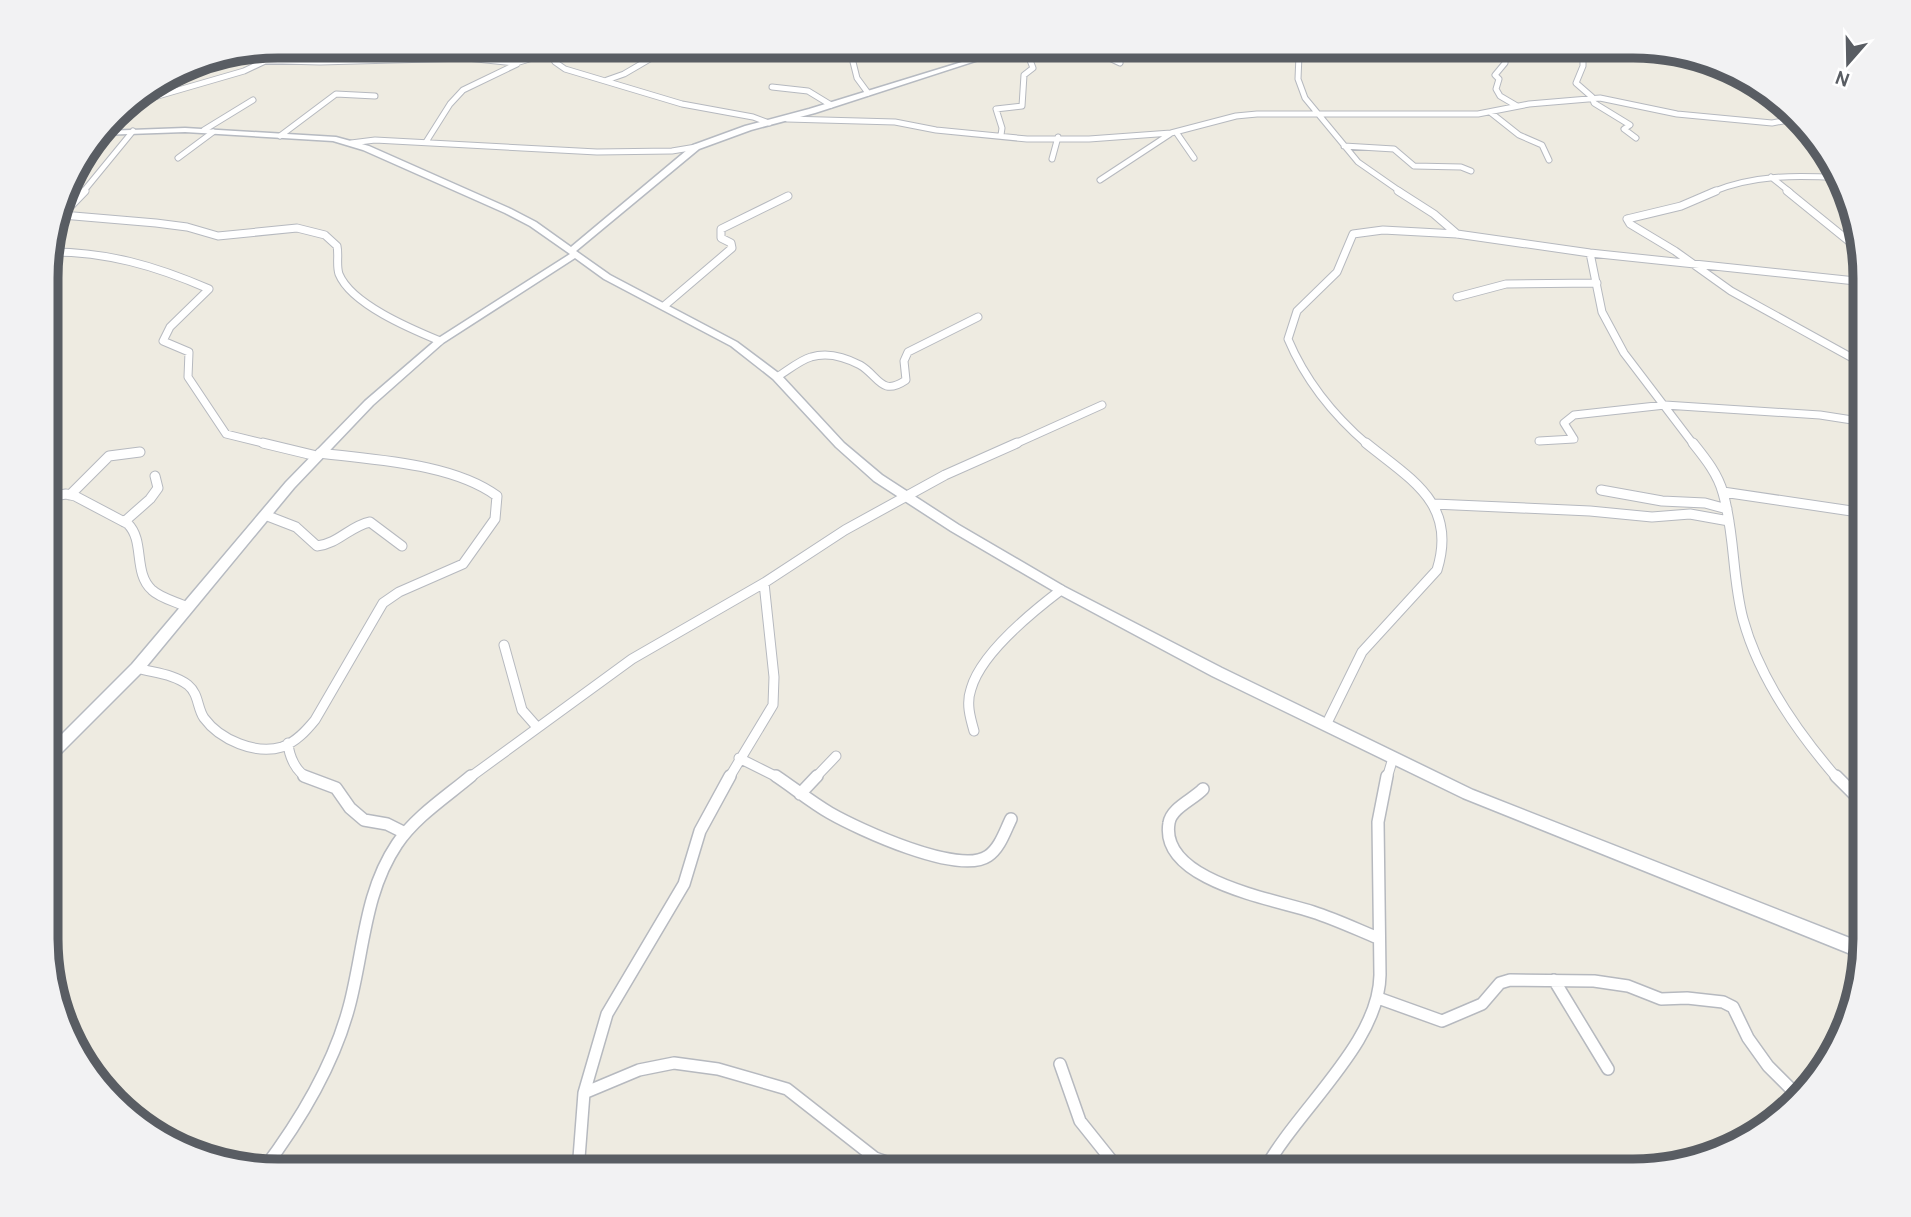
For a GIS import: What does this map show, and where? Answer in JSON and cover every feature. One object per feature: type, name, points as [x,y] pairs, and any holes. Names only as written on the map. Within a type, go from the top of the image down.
[{"type":"main road","points":[[58,747],[137,668],[319,454],[401,373],[440,341],[573,253],[696,147],[980,58]]},
{"type":"main road","points":[[113,132],[209,131],[351,143],[508,211],[533,224],[607,277],[713,330],[777,377],[849,453],[905,497],[1061,590],[1164,645],[1393,758],[1525,818],[1853,947]]},
{"type":"street","points":[[153,98],[244,71],[274,58]]},
{"type":"street","points":[[254,59],[320,62],[467,58],[521,63]]},
{"type":"street","points":[[426,142],[449,105],[461,92],[534,58]]},
{"type":"street","points":[[552,58],[565,69],[682,104],[769,122]]},
{"type":"street","points":[[605,80],[636,68],[652,58]]},
{"type":"street","points":[[852,58],[857,78],[868,93]]},
{"type":"street","points":[[1001,135],[1002,128],[996,109],[1022,106],[1024,75],[1033,68],[1029,58]]},
{"type":"street","points":[[1109,58],[1120,63]]},
{"type":"street","points":[[1299,58],[1297,86],[1308,104],[1320,114],[1344,146],[1365,168],[1438,214],[1457,234]]},
{"type":"street","points":[[1505,58],[1505,63],[1495,75],[1499,79],[1496,89],[1500,96],[1517,106]]},
{"type":"street","points":[[1583,58],[1583,66],[1575,81],[1608,113],[1630,124],[1624,129],[1636,138]]},
{"type":"street","points":[[772,87],[807,91],[831,105]]},
{"type":"street","points":[[280,136],[334,94],[375,96]]},
{"type":"street","points":[[787,118],[895,122],[936,130],[1027,139],[1098,138],[1174,133],[1247,115],[1459,115],[1517,106],[1614,99],[1677,114],[1787,121]]},
{"type":"street","points":[[178,158],[209,131],[253,100]]},
{"type":"street","points":[[1490,112],[1519,135],[1542,145],[1549,160]]},
{"type":"street","points":[[69,208],[102,172],[133,131]]},
{"type":"street","points":[[1174,133],[1194,158]]},
{"type":"street","points":[[1100,180],[1131,163],[1139,154],[1174,133]]},
{"type":"street","points":[[1052,159],[1058,137]]},
{"type":"street","points":[[351,143],[375,139],[597,152],[672,151],[696,147]]},
{"type":"street","points":[[1344,146],[1394,149],[1406,162],[1424,170],[1458,167],[1471,171]]},
{"type":"street","points":[[1828,177],[1794,175],[1772,177],[1722,188],[1681,206],[1627,219],[1756,306],[1853,359]]},
{"type":"street","points":[[1772,177],[1850,242]]},
{"type":"street","points":[[664,306],[732,248],[731,243],[721,238],[721,229],[788,196]]},
{"type":"street","points":[[67,215],[126,218],[202,230],[216,236],[297,228],[320,231],[337,246],[338,270],[343,281],[379,311],[440,341]]},
{"type":"street","points":[[1326,725],[1363,652],[1437,570],[1441,557],[1440,530],[1434,504],[1426,492],[1333,412],[1307,378],[1288,339],[1297,311],[1337,272],[1353,234],[1383,230],[1457,234],[1590,253],[1853,281]]},
{"type":"street","points":[[60,252],[86,251],[132,260],[209,289],[170,327],[163,341],[189,352],[188,377],[226,435],[319,454],[425,469],[479,483],[491,489],[497,496],[495,519],[463,564],[398,592],[383,603],[315,720],[307,731],[288,743],[267,748],[229,738],[204,719],[192,688],[183,682],[137,668]]},
{"type":"street","points":[[1590,253],[1602,312],[1625,352],[1712,468],[1723,492],[1743,619],[1764,671],[1807,743],[1853,793]]},
{"type":"street","points":[[1457,297],[1506,284],[1597,283]]},
{"type":"street","points":[[777,377],[810,357],[834,355],[861,366],[883,386],[897,387],[905,380],[904,361],[908,352],[978,317]]},
{"type":"street","points":[[272,1159],[297,1125],[318,1085],[349,1008],[370,899],[383,869],[405,833],[476,772],[632,659],[764,583],[845,530],[945,475],[1102,405]]},
{"type":"street","points":[[1539,442],[1574,439],[1564,423],[1574,415],[1665,405],[1820,415],[1853,420]]},
{"type":"street","points":[[70,495],[112,454],[140,452]]},
{"type":"street","points":[[124,522],[155,493],[158,483],[155,476]]},
{"type":"street","points":[[1601,490],[1662,501],[1705,503],[1727,509]]},
{"type":"street","points":[[1723,492],[1853,511]]},
{"type":"street","points":[[58,496],[70,495],[124,522],[134,530],[142,576],[152,592],[187,607]]},
{"type":"street","points":[[1434,504],[1590,511],[1652,517],[1689,514],[1729,521]]},
{"type":"street","points":[[265,515],[296,527],[317,546],[329,545],[358,525],[370,522],[402,546]]},
{"type":"street","points":[[579,1159],[584,1093],[607,1014],[684,884],[700,831],[739,758],[767,717],[775,695],[764,583]]},
{"type":"street","points":[[974,732],[967,707],[976,673],[1031,613],[1061,590]]},
{"type":"street","points":[[504,645],[522,710],[526,718],[537,727]]},
{"type":"street","points":[[288,743],[289,755],[303,776],[336,788],[349,808],[364,820],[387,824],[405,833]]},
{"type":"street","points":[[800,794],[836,755]]},
{"type":"street","points":[[739,758],[759,766],[852,825],[915,850],[954,860],[986,858],[994,850],[1011,819]]},
{"type":"street","points":[[1270,1159],[1296,1118],[1338,1068],[1366,1028],[1378,998],[1378,822],[1382,794],[1393,758]]},
{"type":"street","points":[[1203,789],[1195,799],[1173,813],[1170,821],[1172,843],[1180,859],[1190,868],[1210,880],[1314,913],[1378,938]]},
{"type":"street","points":[[1378,998],[1442,1021],[1482,1004],[1500,983],[1510,980],[1612,983],[1661,999],[1723,1002],[1733,1007],[1748,1038],[1768,1066],[1792,1091]]},
{"type":"street","points":[[1554,980],[1608,1069]]},
{"type":"street","points":[[584,1093],[639,1070],[674,1063],[706,1066],[787,1089],[878,1159]]},
{"type":"street","points":[[1060,1064],[1080,1121],[1110,1159]]}]
